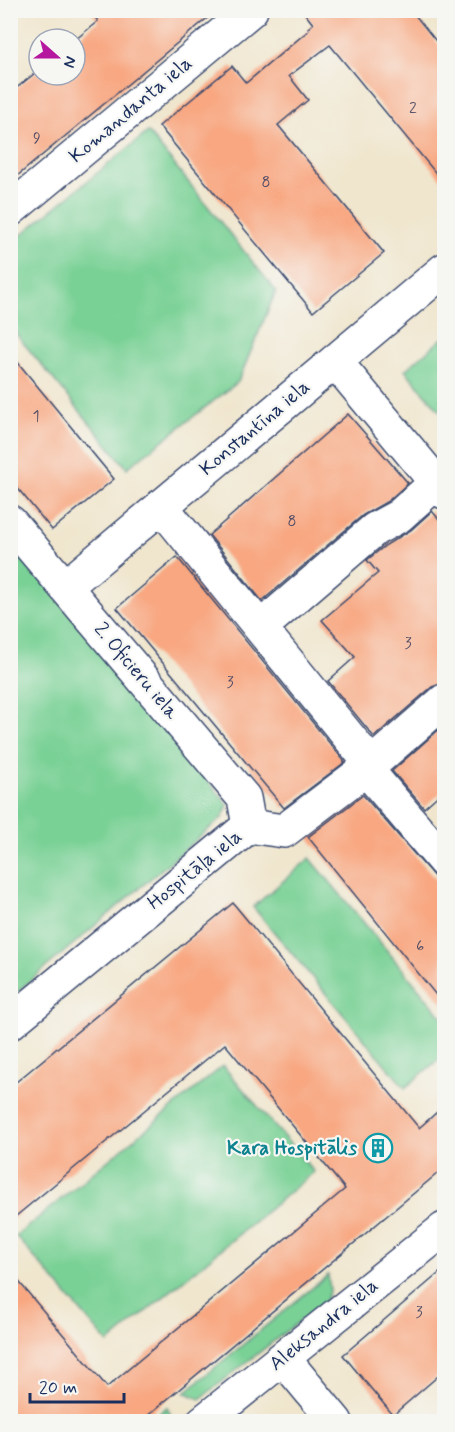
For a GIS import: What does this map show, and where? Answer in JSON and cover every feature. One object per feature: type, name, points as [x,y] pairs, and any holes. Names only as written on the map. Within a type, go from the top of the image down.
[{"type":"street","name":"Komandanta iela","points":[[10,210],[251,10]]},
{"type":"street","name":"Konstantīna iela","points":[[65,587],[444,270]]},
{"type":"street","points":[[261,627],[375,530],[441,487],[335,361]]},
{"type":"street","points":[[161,506],[261,627],[444,861]]},
{"type":"street","name":"2. Oficieru iela","points":[[10,522],[244,798],[249,826]]},
{"type":"street","name":"Hospitāļa iela","points":[[10,1023],[249,826],[284,831],[369,767],[444,701]]},
{"type":"street","name":"Aleksandra iela","points":[[203,1422],[444,1229]]},
{"type":"street","points":[[283,1358],[336,1422]]},
{"type":"green space","points":[[148,132],[276,291],[238,382],[127,468],[11,328],[11,243]]},
{"type":"green space","points":[[444,337],[444,416],[405,370]]},
{"type":"green space","points":[[10,541],[228,805],[222,818],[11,997]]},
{"type":"green space","points":[[310,858],[444,1019],[444,1055],[405,1088],[253,907]]},
{"type":"green space","points":[[223,1066],[314,1172],[108,1343],[16,1236]]},
{"type":"green space","points":[[328,1275],[330,1289],[326,1300],[200,1399],[185,1392]]},
{"type":"green space","points":[[167,1407],[170,1413],[169,1421],[150,1421]]},
{"type":"building","points":[[89,10],[217,10],[10,182],[10,93],[27,80],[27,87],[87,87],[87,30],[98,21]]},
{"type":"building","points":[[302,10],[411,10],[444,51],[444,183],[330,45],[289,76],[308,100],[278,125],[384,253],[313,312],[159,126],[232,66],[246,83],[309,30],[308,28],[313,24]]},
{"type":"building","points":[[10,353],[114,479],[52,530],[10,479]]},
{"type":"building","points":[[348,414],[408,483],[388,501],[363,515],[262,601],[209,535]]},
{"type":"building","points":[[432,511],[444,525],[444,683],[432,687],[374,737],[328,681],[355,657],[322,620],[378,573],[367,560],[411,530]]},
{"type":"building","points":[[177,557],[345,762],[284,808],[117,608]]},
{"type":"building","points":[[444,725],[444,790],[424,808],[392,771]]},
{"type":"building","points":[[363,795],[444,888],[444,1005],[308,837]]},
{"type":"building","name":"Kara Hospitālis","points":[[233,903],[419,1128],[444,1106],[444,1168],[140,1422],[10,1422],[10,1271],[107,1387],[345,1189],[225,1044],[10,1221],[10,1087]]},
{"type":"building","points":[[444,1269],[444,1371],[393,1415],[343,1355]]},
{"type":"place","name":"Kara Hospitālis","points":[[378,1148]]}]
